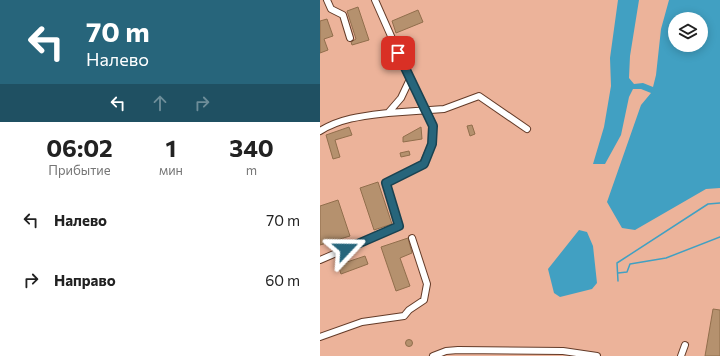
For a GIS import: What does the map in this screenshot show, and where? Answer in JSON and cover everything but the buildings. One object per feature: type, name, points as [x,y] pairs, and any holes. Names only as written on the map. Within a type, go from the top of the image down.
[{"type":"lane","points":[[327,0],[331,8],[343,15],[350,38]]},
{"type":"lane","points":[[320,260],[399,226],[386,183],[424,164],[432,144],[433,126],[410,79],[375,0]]},
{"type":"lane","points":[[388,113],[401,98],[410,79]]},
{"type":"lane","points":[[320,131],[332,123],[357,116],[444,109],[479,96],[527,129]]},
{"type":"lane","points":[[320,337],[362,322],[404,316],[409,310],[424,300],[427,284],[412,238]]},
{"type":"lane","points":[[681,356],[685,345]]},
{"type":"lane","points":[[433,356],[446,351],[465,350],[563,351],[597,356]]},
{"type":"shaded area","points":[[320,0],[720,0],[720,356],[320,356]]},
{"type":"water","points":[[618,0],[639,0],[630,56],[629,78],[634,84],[643,83],[653,87],[656,75],[661,29],[669,0],[720,0],[720,188],[706,189],[635,230],[622,228],[607,202],[641,105],[651,93],[641,89],[633,89],[629,97],[621,135],[605,164],[593,164],[604,127],[611,86],[610,58]]},
{"type":"water","points":[[579,230],[587,232],[593,246],[597,283],[592,289],[560,297],[554,293],[548,269]]},
{"type":"waterway","points":[[618,281],[617,263],[708,204],[720,203]]},
{"type":"waterway","points":[[618,273],[627,272],[630,264],[666,258],[720,237]]},
{"type":"route","points":[[346,249],[399,226],[386,183],[424,164],[432,144],[433,126],[398,53]]}]
